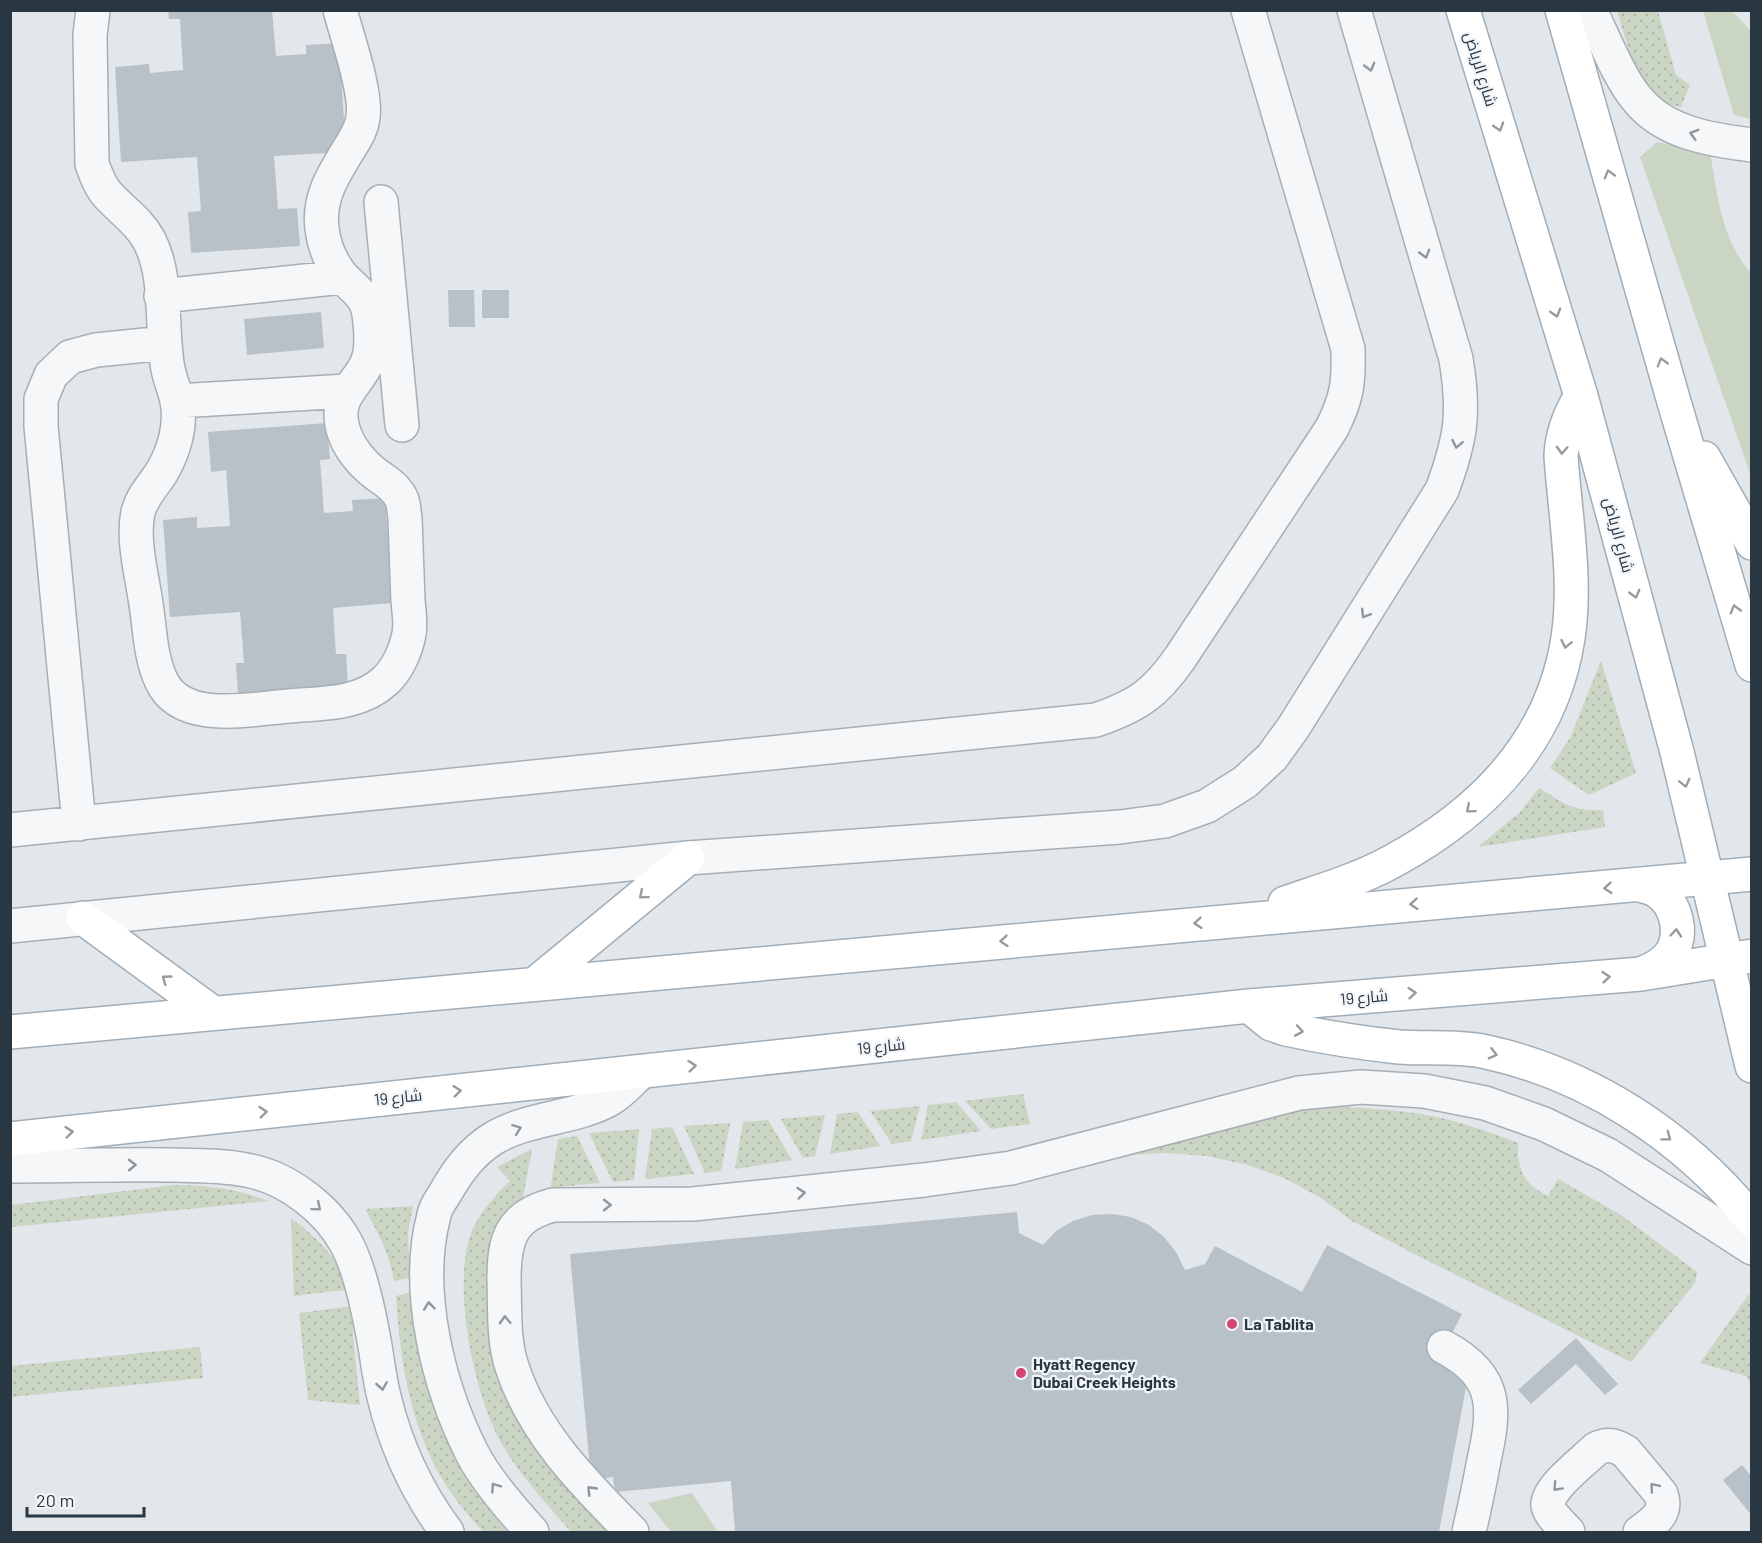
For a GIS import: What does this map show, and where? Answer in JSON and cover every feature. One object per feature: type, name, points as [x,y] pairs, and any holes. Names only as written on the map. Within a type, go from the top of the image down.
[{"type":"main road","name":"شارع الرياض","points":[[1463,10],[1581,396],[1677,752],[1708,878],[1739,958],[1750,1046]]},
{"type":"main road","points":[[1562,10],[1752,665]]},
{"type":"main road","points":[[1241,919],[1343,883],[1389,863],[1432,837],[1472,808],[1517,762],[1542,719],[1557,684],[1568,639],[1571,592],[1561,456],[1566,424],[1581,396]]},
{"type":"main road","points":[[1674,402],[1752,543]]},
{"type":"main road","points":[[535,984],[688,858]]},
{"type":"main road","points":[[10,1032],[1752,874]]},
{"type":"main road","points":[[1640,885],[1657,891],[1670,903],[1677,920],[1677,938],[1670,954],[1658,967],[1641,974]]},
{"type":"main road","points":[[83,918],[213,1014]]},
{"type":"main road","name":"شارع 19","points":[[10,1138],[1249,1006],[1641,974],[1739,958]]},
{"type":"main road","points":[[1249,1006],[1271,1024],[1286,1029],[1399,1047],[1479,1050],[1535,1065],[1577,1083],[1637,1115],[1671,1139],[1724,1187],[1752,1220]]},
{"type":"street","points":[[93,10],[90,35],[92,164],[97,179],[148,238],[155,254],[160,272],[168,368],[177,401],[179,420],[176,439],[160,475],[146,492],[138,512],[137,533],[154,659],[161,682],[177,700],[200,710],[224,711],[339,702],[363,696],[386,681],[402,659],[410,633],[405,518],[402,500],[392,485],[358,458],[348,443],[342,426],[342,408],[347,391],[367,363],[381,329]]},
{"type":"street","points":[[340,10],[364,105],[360,129],[330,180],[321,214],[322,232],[333,263],[364,298],[369,312],[381,329]]},
{"type":"street","points":[[10,830],[1096,720],[1122,711],[1145,698],[1165,680],[1332,428],[1344,404],[1349,376],[1348,349],[1248,10]]},
{"type":"street","points":[[10,926],[688,858],[1120,827],[1165,821],[1207,806],[1245,782],[1272,756],[1293,728],[1442,490],[1454,458],[1461,426],[1461,392],[1456,359],[1354,10]]},
{"type":"street","points":[[1590,10],[1626,83],[1636,99],[1649,112],[1664,123],[1682,130],[1717,140],[1752,145]]},
{"type":"street","points":[[381,202],[381,329],[402,425]]},
{"type":"street","points":[[161,296],[343,277]]},
{"type":"street","points":[[79,824],[41,426],[41,399],[51,375],[70,357],[96,350],[165,343]]},
{"type":"street","points":[[177,401],[347,391]]},
{"type":"street","points":[[532,1533],[472,1454],[447,1394],[432,1332],[427,1285],[428,1250],[434,1213],[470,1155],[495,1137],[596,1105],[619,1092],[640,1072]]},
{"type":"street","points":[[632,1533],[572,1470],[542,1430],[525,1399],[512,1366],[506,1334],[504,1259],[506,1246],[518,1222],[540,1208],[553,1205],[693,1204],[924,1180],[1011,1168],[1299,1093],[1361,1087],[1424,1090],[1475,1101],[1544,1124],[1608,1155],[1752,1248]]},
{"type":"street","points":[[10,1166],[212,1166],[253,1171],[290,1186],[323,1211],[347,1244],[366,1296],[383,1396],[397,1441],[437,1525]]},
{"type":"street","points":[[1444,1347],[1462,1357],[1477,1371],[1487,1390],[1492,1410],[1491,1430],[1469,1533]]},
{"type":"street","points":[[1568,1533],[1551,1511],[1548,1500],[1551,1493],[1596,1449],[1604,1445],[1611,1445],[1626,1452],[1661,1494],[1663,1501],[1661,1515],[1640,1533]]},
{"type":"green space","points":[[1617,11],[1658,11],[1676,75],[1690,85],[1681,107],[1653,94],[1644,83],[1631,56]]},
{"type":"green space","points":[[1703,11],[1732,11],[1751,31],[1751,119],[1734,115]]},
{"type":"green space","points":[[1657,142],[1710,153],[1727,232],[1741,260],[1751,273],[1751,476],[1640,157]]},
{"type":"green space","points":[[1601,661],[1636,773],[1589,795],[1550,768],[1570,738]]},
{"type":"green space","points":[[1539,788],[1576,808],[1603,810],[1605,827],[1478,847],[1520,812]]},
{"type":"green space","points":[[1023,1094],[1030,1124],[991,1129],[965,1101]]},
{"type":"green space","points":[[956,1102],[981,1131],[921,1140],[928,1105]]},
{"type":"green space","points":[[920,1106],[911,1141],[892,1144],[870,1111]]},
{"type":"green space","points":[[1329,1106],[1433,1116],[1518,1143],[1520,1168],[1523,1175],[1539,1191],[1548,1196],[1558,1179],[1621,1215],[1697,1272],[1695,1283],[1631,1362],[1416,1255],[1352,1221],[1321,1198],[1286,1179],[1248,1165],[1207,1156],[1165,1153],[1081,1157],[1281,1110]]},
{"type":"green space","points":[[858,1112],[880,1146],[830,1154],[837,1114]]},
{"type":"green space","points":[[825,1115],[815,1156],[803,1158],[781,1119]]},
{"type":"green space","points":[[768,1120],[792,1160],[735,1169],[743,1122]]},
{"type":"green space","points":[[730,1123],[721,1171],[705,1173],[684,1126]]},
{"type":"green space","points":[[672,1127],[694,1174],[645,1179],[652,1129]]},
{"type":"green space","points":[[639,1129],[634,1180],[613,1182],[589,1133]]},
{"type":"green space","points":[[577,1136],[600,1183],[566,1186],[550,1191],[558,1139]]},
{"type":"green space","points":[[532,1149],[521,1208],[512,1405],[526,1437],[616,1532],[571,1532],[529,1483],[506,1451],[495,1430],[476,1375],[465,1312],[466,1254],[472,1231],[479,1217],[510,1181],[497,1167]]},
{"type":"green space","points":[[174,1185],[222,1188],[269,1201],[11,1227],[11,1205]]},
{"type":"green space","points":[[413,1206],[408,1233],[410,1278],[394,1281],[379,1235],[365,1209]]},
{"type":"green space","points":[[291,1218],[326,1250],[341,1268],[353,1289],[294,1296]]},
{"type":"green space","points":[[413,1292],[459,1463],[482,1500],[507,1532],[483,1532],[448,1489],[423,1439],[404,1368],[396,1296]]},
{"type":"green space","points":[[1749,1294],[1752,1298],[1751,1386],[1746,1376],[1700,1363]]},
{"type":"green space","points":[[353,1306],[353,1335],[360,1405],[308,1400],[299,1313]]},
{"type":"green space","points":[[200,1347],[203,1378],[11,1397],[11,1366]]},
{"type":"green space","points":[[692,1493],[718,1532],[671,1532],[648,1503]]},
{"type":"building","points":[[168,10],[272,10],[276,56],[306,54],[306,45],[339,43],[346,152],[274,156],[278,209],[297,208],[300,246],[191,253],[188,212],[201,211],[197,157],[121,162],[115,67],[149,64],[150,73],[183,70],[180,19],[169,19]]},
{"type":"building","points":[[448,290],[474,290],[475,327],[449,327]]},
{"type":"building","points":[[482,290],[509,290],[509,318],[482,318]]},
{"type":"building","points":[[321,312],[324,348],[247,355],[244,319]]},
{"type":"building","points":[[327,423],[330,459],[320,460],[324,513],[353,511],[352,500],[385,498],[393,603],[333,608],[336,654],[346,654],[348,687],[238,695],[236,663],[244,663],[240,612],[170,617],[163,520],[197,517],[197,528],[230,526],[226,470],[211,472],[208,432]]},
{"type":"building","name":"Hyatt Regency Dubai Creek Heights","points":[[1017,1212],[1019,1233],[1043,1245],[1056,1231],[1073,1221],[1092,1215],[1112,1214],[1131,1217],[1149,1225],[1164,1237],[1176,1252],[1185,1270],[1205,1264],[1215,1246],[1302,1292],[1327,1245],[1462,1314],[1438,1360],[1467,1382],[1439,1532],[735,1532],[731,1481],[615,1492],[613,1477],[591,1480],[570,1254]]},
{"type":"building","points":[[1576,1338],[1618,1384],[1605,1395],[1576,1364],[1531,1404],[1518,1390]]},
{"type":"building","points":[[1742,1465],[1752,1477],[1752,1516],[1723,1480]]},
{"type":"place","name":"La Tablita","points":[[1232,1324]]},
{"type":"place","name":"Hyatt Regency Dubai Creek Heights","points":[[1021,1373]]}]
